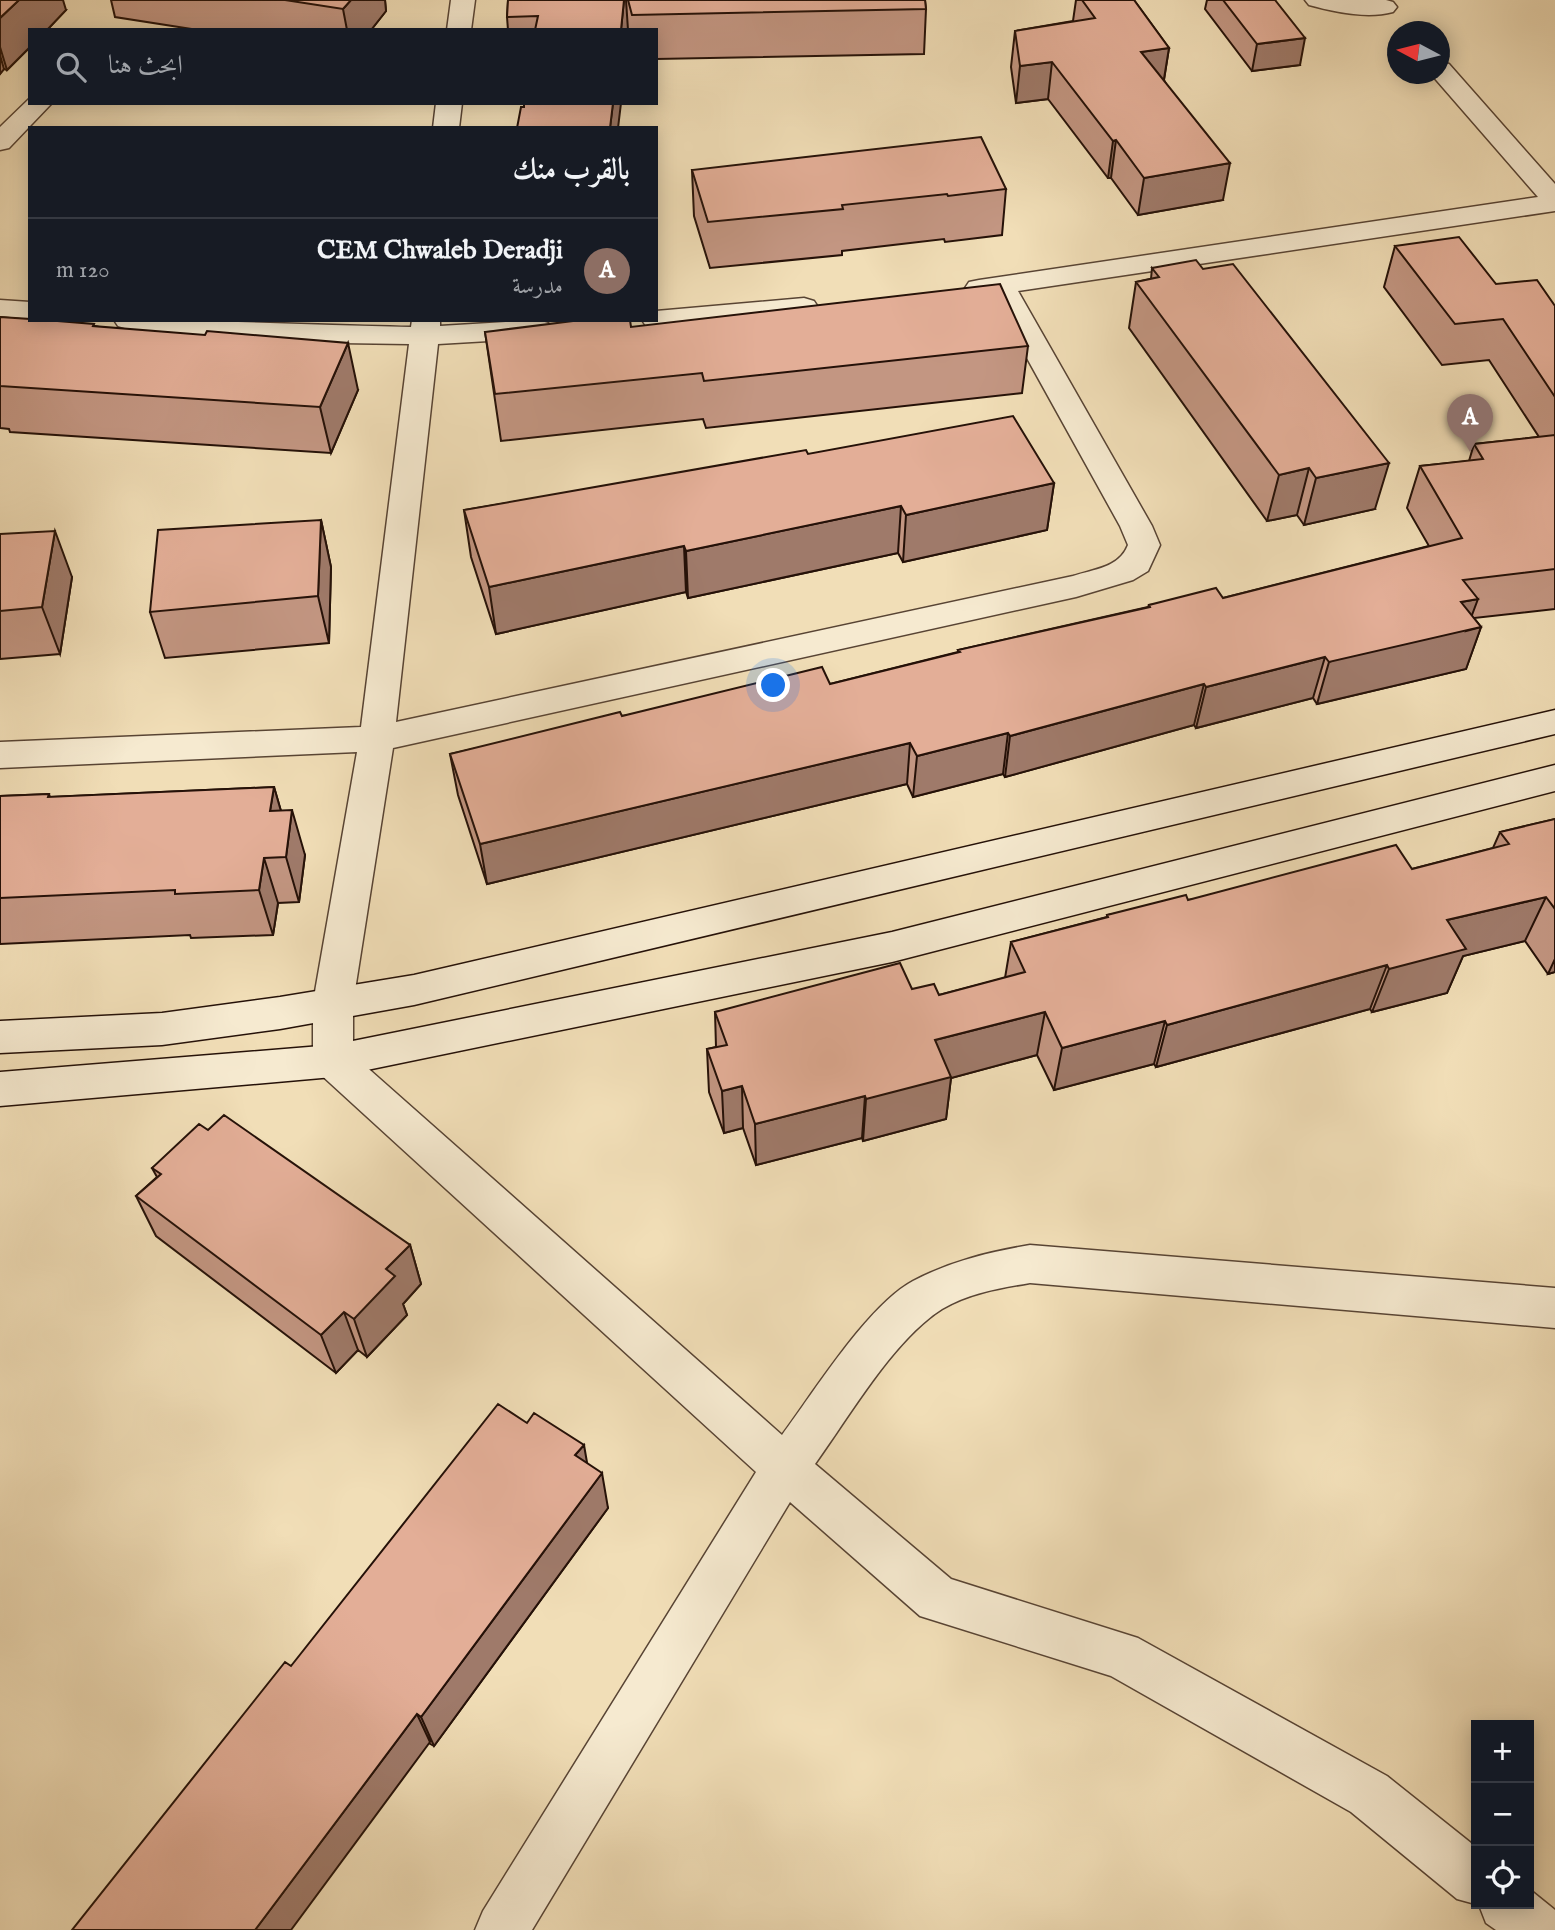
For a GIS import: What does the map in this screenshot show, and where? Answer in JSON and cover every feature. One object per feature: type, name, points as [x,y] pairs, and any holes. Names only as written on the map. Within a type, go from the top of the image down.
[{"type":"street","points":[[459,28],[463,0]]},
{"type":"street","points":[[1317,0],[1337,5],[1388,10]]},
{"type":"street","points":[[1450,81],[1555,202]]},
{"type":"street","points":[[0,142],[37,105]]},
{"type":"street","points":[[446,126],[449,105]]},
{"type":"street","points":[[948,292],[1555,202]]},
{"type":"street","points":[[0,755],[377,739],[1076,586],[1122,572],[1137,563],[1144,545],[1136,526],[1001,286]]},
{"type":"street","points":[[658,320],[828,305]]},
{"type":"street","points":[[0,309],[28,311]]},
{"type":"street","points":[[150,322],[272,333],[565,327]]},
{"type":"street","points":[[425,328],[377,739],[333,1003],[333,1061],[785,1468],[937,1599],[1121,1654],[1369,1794],[1471,1876]]},
{"type":"street","points":[[0,1037],[162,1028],[414,990],[1555,722]]},
{"type":"street","points":[[0,1089],[333,1061],[892,947],[1555,778]]},
{"type":"street","points":[[502,1930],[785,1468],[883,1334],[926,1296],[978,1273],[1030,1264],[1555,1308]]},
{"type":"street","points":[[1511,1909],[1538,1930]]},
{"type":"building","points":[[0,0],[19,0],[0,18]]},
{"type":"building","points":[[285,0],[351,0],[343,9]]},
{"type":"building","points":[[508,0],[624,0],[621,28],[535,28],[538,16],[507,17]]},
{"type":"building","points":[[628,0],[925,0],[926,9],[632,15]]},
{"type":"building","points":[[1082,0],[1134,0],[1169,48],[1141,52],[1230,163],[1144,178],[1052,62],[1020,66],[1015,31],[1095,18]]},
{"type":"building","points":[[1223,0],[1275,0],[1305,38],[1257,44]]},
{"type":"building","points":[[613,105],[610,126],[517,126],[521,107]]},
{"type":"building","points":[[981,137],[1006,189],[842,205],[843,209],[708,222],[692,170]]},
{"type":"building","points":[[1459,237],[1496,284],[1537,280],[1555,306],[1555,397],[1503,319],[1455,324],[1395,246]]},
{"type":"building","points":[[1196,260],[1203,269],[1233,264],[1389,463],[1316,478],[1309,468],[1279,475],[1136,282],[1159,277],[1152,268]]},
{"type":"building","points":[[1000,284],[1028,346],[704,381],[702,373],[495,394],[485,332],[565,322],[630,322],[631,327]]},
{"type":"building","points":[[0,317],[28,319],[28,322],[70,322],[205,335],[207,331],[348,343],[320,407],[0,386]]},
{"type":"building","points":[[1013,416],[1054,483],[906,515],[901,506],[686,551],[684,546],[489,587],[464,510],[806,450],[808,454]]},
{"type":"building","points":[[1555,435],[1555,569],[1463,580],[1478,599],[1461,602],[1481,627],[1329,662],[1325,657],[1206,687],[1204,684],[1010,736],[1008,733],[917,756],[910,743],[480,844],[450,754],[620,712],[622,716],[822,667],[830,684],[960,652],[958,650],[1150,607],[1149,605],[1216,588],[1223,598],[1462,538],[1420,466],[1483,459],[1474,444]]},
{"type":"building","points":[[321,520],[318,596],[150,612],[158,530]]},
{"type":"building","points":[[55,531],[42,607],[0,611],[0,534]]},
{"type":"building","points":[[274,787],[270,811],[292,810],[286,857],[264,858],[259,890],[175,894],[175,890],[0,898],[0,796],[49,794],[48,797]]},
{"type":"building","points":[[1555,819],[1555,909],[1546,897],[1447,920],[1466,949],[1389,969],[1387,965],[1167,1025],[1165,1021],[1062,1048],[1045,1012],[935,1040],[951,1077],[755,1124],[742,1086],[722,1091],[707,1049],[727,1045],[715,1012],[900,963],[912,989],[934,984],[939,995],[1025,972],[1011,942],[1186,895],[1188,900],[1396,845],[1412,869],[1509,844],[1500,832]]},
{"type":"building","points":[[224,1115],[410,1245],[386,1269],[395,1276],[354,1319],[344,1312],[321,1335],[136,1196],[161,1174],[152,1168],[199,1124],[208,1130]]},
{"type":"building","points":[[498,1404],[527,1423],[534,1413],[584,1445],[575,1455],[602,1473],[421,1717],[417,1714],[255,1930],[72,1930],[285,1662],[291,1666]]},
{"type":"place","name":"CEM Chwaleb Deradji","points":[[1470,452]]}]
